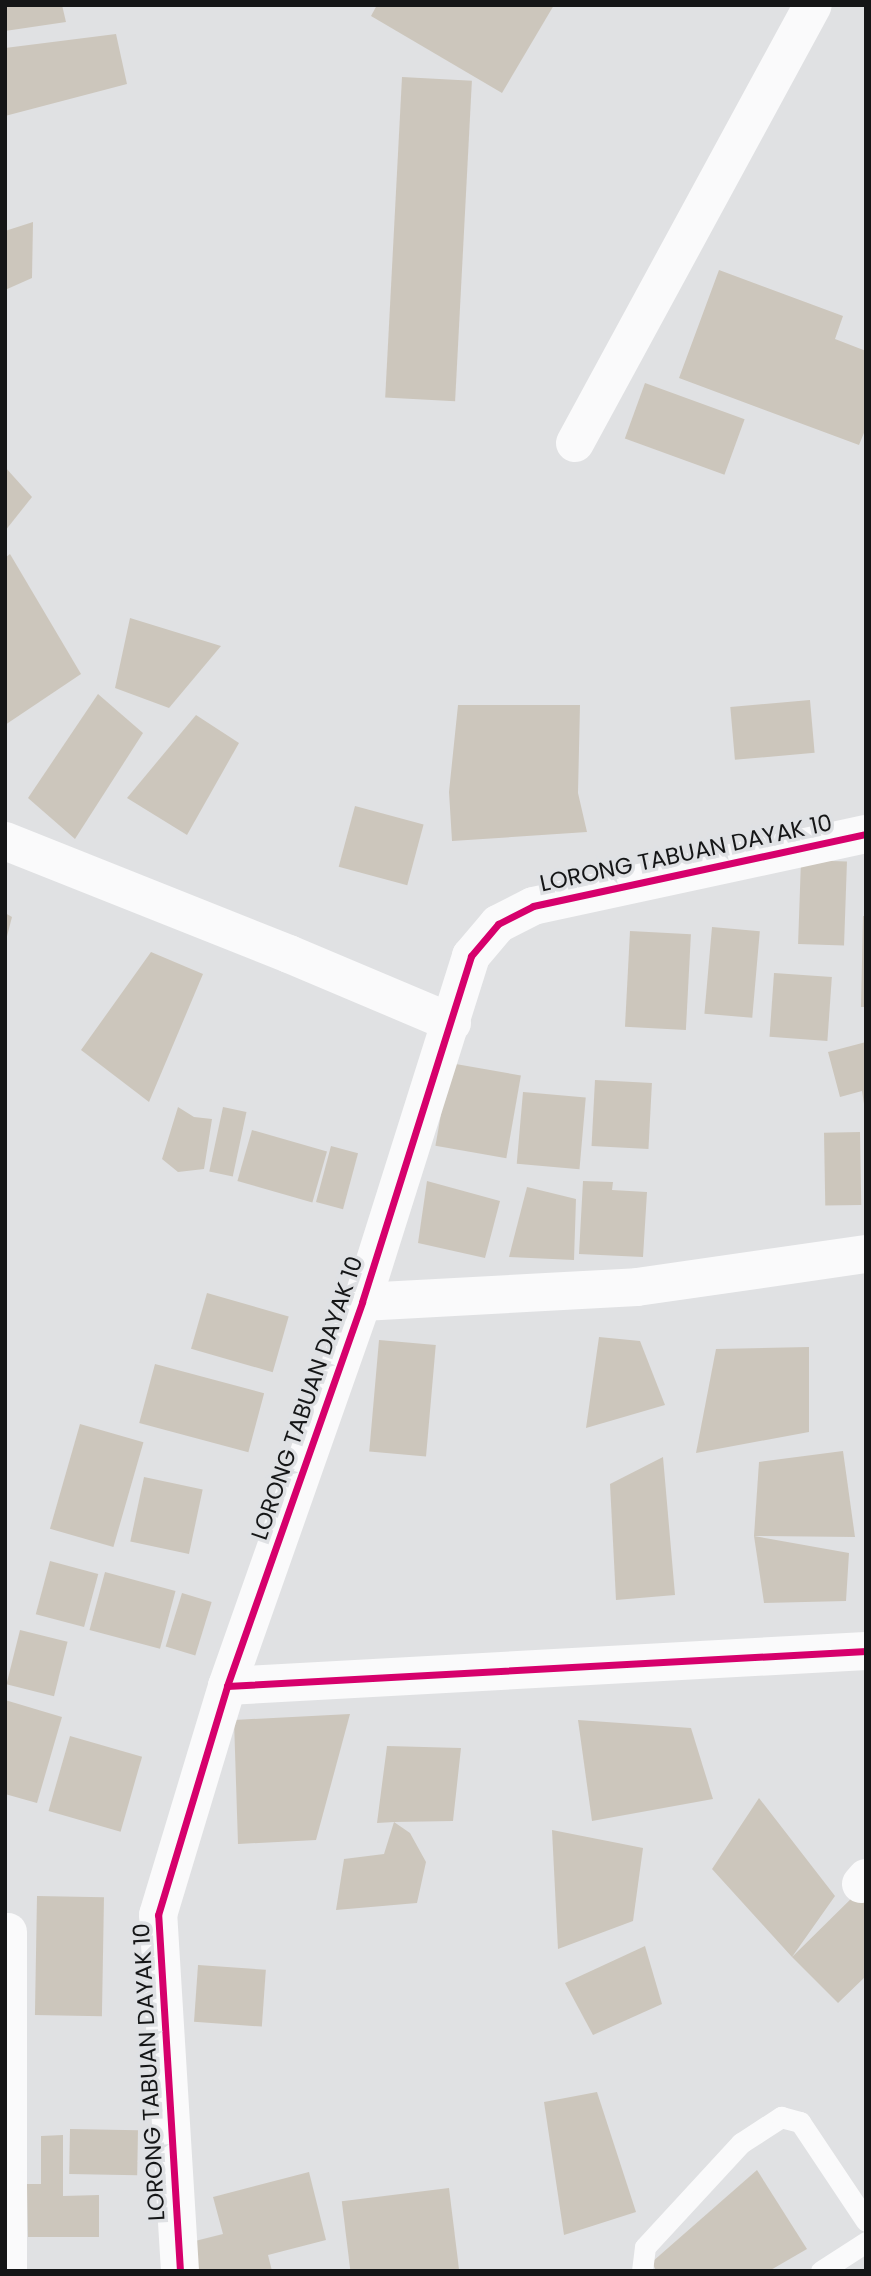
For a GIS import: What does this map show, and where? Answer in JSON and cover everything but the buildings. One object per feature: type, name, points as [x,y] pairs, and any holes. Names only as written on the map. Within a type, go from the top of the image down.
[{"type":"street","points":[[575,443],[813,5]]},
{"type":"street","name":"LORONG TABUAN DAYAK 10","points":[[180,2271],[158,1915],[227,1686],[362,1302],[471,956],[498,925],[533,906],[866,834]]},
{"type":"street","points":[[5,841],[289,954],[452,1023]]},
{"type":"street","points":[[362,1302],[637,1287],[866,1254]]},
{"type":"street","points":[[227,1686],[866,1651]]},
{"type":"street","points":[[8,1932],[8,2271]]},
{"type":"lane","points":[[642,2271],[645,2247],[741,2143],[781,2117],[800,2122],[866,2221]]},
{"type":"lane","points":[[821,2271],[866,2242]]},
{"type":"cycle path","points":[[180,2271],[158,1915],[227,1686],[362,1302],[471,956],[498,924],[533,906],[866,834]]},
{"type":"cycle path","points":[[227,1686],[866,1651]]}]
